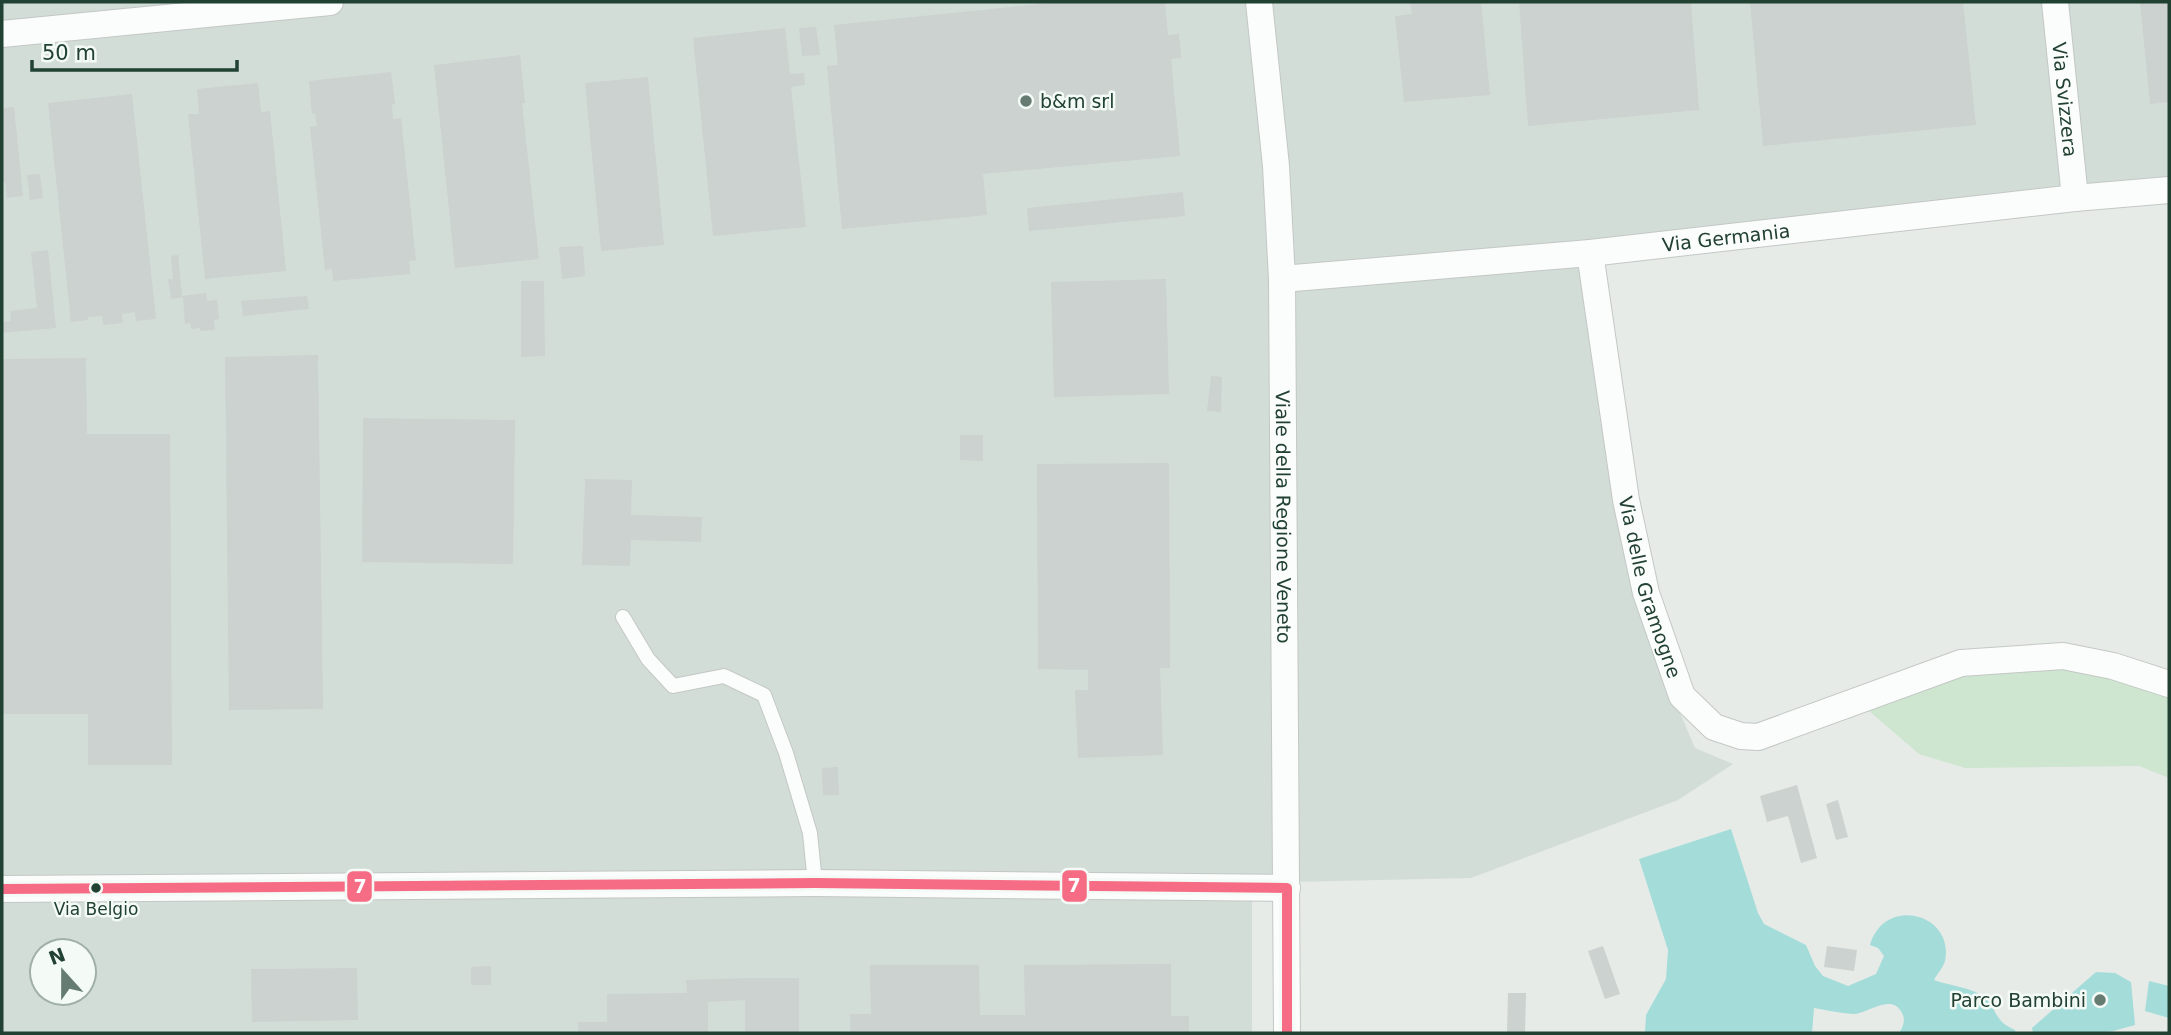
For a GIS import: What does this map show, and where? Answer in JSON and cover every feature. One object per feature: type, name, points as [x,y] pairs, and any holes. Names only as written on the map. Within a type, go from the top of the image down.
[{"type":"street","points":[[2,34],[330,2]]},
{"type":"street","name":"Viale della Regione Veneto","points":[[1259,2],[1276,166],[1282,279],[1287,1033]]},
{"type":"street","name":"Via Svizzera","points":[[2054,2],[2075,198]]},
{"type":"street","name":"Via Germania","points":[[1282,279],[1590,253],[2075,198],[2169,190]]},
{"type":"street","name":"Via delle Gramogne","points":[[1590,253],[1626,500],[1646,593],[1682,696],[1714,727],[1741,736],[1758,737],[1961,663],[2063,656],[2113,666],[2169,684]]},
{"type":"street","points":[[2,888],[815,883],[1287,888]]},
{"type":"lane","points":[[623,617],[648,659],[673,686],[724,676],[764,695],[786,753],[810,833],[815,883]]},
{"type":"shaded area","points":[[2,2],[2169,2],[2169,202],[1592,262],[1675,701],[1695,748],[1733,764],[1678,800],[1471,878],[1252,883],[1252,1033],[2,1033]]},
{"type":"green space","points":[[2060,665],[2169,674],[2169,778],[2139,766],[1965,768],[1919,754],[1868,710],[1966,675]]},
{"type":"water","points":[[1731,829],[1764,924],[1806,945],[1815,966],[1823,976],[1848,986],[1876,974],[1884,956],[1878,948],[1870,945],[1878,929],[1889,920],[1903,915],[1916,916],[1939,931],[1945,944],[1945,961],[1934,980],[1981,995],[1987,999],[1998,1017],[2016,1033],[1899,1033],[1904,1018],[1902,1013],[1898,1007],[1886,1004],[1853,1014],[1814,1008],[1812,1033],[1645,1033],[1646,1015],[1666,979],[1668,950],[1639,859]]},
{"type":"water","name":"Parco Bambini","points":[[2096,972],[2115,973],[2131,982],[2135,1025],[2106,1033],[2033,1033],[2032,1028]]},
{"type":"water","points":[[2149,981],[2169,986],[2169,1018],[2145,1011]]},
{"type":"building","name":"b&m srl","points":[[1060,2],[1165,2],[1168,35],[1179,34],[1181,58],[1171,59],[1180,156],[983,174],[987,215],[842,229],[827,66],[838,65],[834,25]]},
{"type":"building","points":[[1410,2],[1481,2],[1490,95],[1404,102],[1395,16],[1412,14]]},
{"type":"building","points":[[1519,2],[1691,2],[1699,110],[1528,126]]},
{"type":"building","points":[[1750,2],[1963,2],[1976,125],[1763,146]]},
{"type":"building","points":[[2140,2],[2169,2],[2169,102],[2150,104]]},
{"type":"building","points":[[816,27],[820,55],[802,56],[799,28]]},
{"type":"building","points":[[785,28],[790,74],[804,73],[805,85],[791,87],[806,227],[713,236],[693,38]]},
{"type":"building","points":[[520,55],[525,103],[522,103],[539,259],[455,268],[434,65]]},
{"type":"building","points":[[391,72],[395,104],[392,104],[393,119],[401,118],[416,260],[409,261],[410,274],[333,281],[332,269],[325,270],[310,127],[317,126],[315,113],[312,114],[309,81]]},
{"type":"building","points":[[648,77],[664,245],[601,251],[585,83]]},
{"type":"building","points":[[258,83],[261,112],[270,111],[286,271],[205,279],[188,114],[199,114],[197,89]]},
{"type":"building","points":[[132,94],[156,319],[136,321],[135,312],[122,314],[123,323],[103,325],[102,316],[71,322],[48,103]]},
{"type":"building","points":[[14,107],[23,196],[7,198],[5,182],[2,182],[2,108]]},
{"type":"building","points":[[40,174],[43,198],[30,200],[27,175]]},
{"type":"building","points":[[1183,192],[1185,216],[1029,231],[1027,208]]},
{"type":"building","points":[[583,246],[585,276],[562,279],[559,247]]},
{"type":"building","points":[[48,250],[56,328],[2,333],[2,322],[11,321],[10,311],[37,308],[31,252]]},
{"type":"building","points":[[178,255],[182,296],[206,293],[207,301],[217,300],[219,319],[214,320],[215,330],[191,329],[190,323],[185,324],[183,297],[171,299],[168,279],[173,279],[171,256]]},
{"type":"building","points":[[1166,279],[1169,394],[1054,397],[1051,282]]},
{"type":"building","points":[[521,281],[544,281],[545,356],[521,357]]},
{"type":"building","points":[[307,296],[309,309],[243,316],[241,301]]},
{"type":"building","points":[[318,355],[323,709],[229,710],[225,357]]},
{"type":"building","points":[[86,358],[87,434],[170,434],[172,765],[88,765],[88,714],[2,714],[2,359]]},
{"type":"building","points":[[1211,376],[1222,377],[1221,412],[1207,411]]},
{"type":"building","points":[[363,418],[515,420],[513,564],[362,562]]},
{"type":"building","points":[[960,435],[983,435],[983,461],[960,460]]},
{"type":"building","points":[[1169,463],[1170,668],[1160,668],[1163,755],[1078,758],[1075,690],[1088,690],[1088,670],[1038,669],[1037,464]]},
{"type":"building","points":[[585,479],[632,480],[631,515],[702,517],[701,542],[631,540],[630,566],[582,565]]},
{"type":"building","points":[[838,767],[839,795],[823,795],[822,768]]},
{"type":"building","points":[[1797,785],[1817,858],[1801,863],[1788,816],[1767,822],[1760,796]]},
{"type":"building","points":[[1838,800],[1848,837],[1836,840],[1826,804]]},
{"type":"building","points":[[1603,946],[1620,994],[1605,999],[1588,951]]},
{"type":"building","points":[[1827,946],[1857,950],[1854,971],[1824,967]]},
{"type":"building","points":[[1171,964],[1171,1016],[1189,1016],[1189,1033],[850,1033],[850,1014],[871,1014],[870,965],[979,965],[980,1015],[1025,1015],[1024,965]]},
{"type":"building","points":[[491,966],[491,985],[471,985],[471,967]]},
{"type":"building","points":[[357,968],[358,1020],[252,1022],[251,969]]},
{"type":"building","points":[[799,978],[799,1033],[745,1033],[745,1000],[708,1002],[708,1033],[578,1033],[578,1022],[607,1022],[607,994],[687,993],[686,980]]},
{"type":"building","points":[[1508,993],[1526,993],[1525,1033],[1507,1033]]},
{"type":"transit line","name":"7","points":[[2,889],[815,883],[1287,888],[1287,1033]]},
{"type":"place","name":"b&m srl","points":[[1026,101]]},
{"type":"place","name":"Via Belgio","points":[[96,888]]},
{"type":"place","name":"Parco Bambini","points":[[2100,1000]]}]
